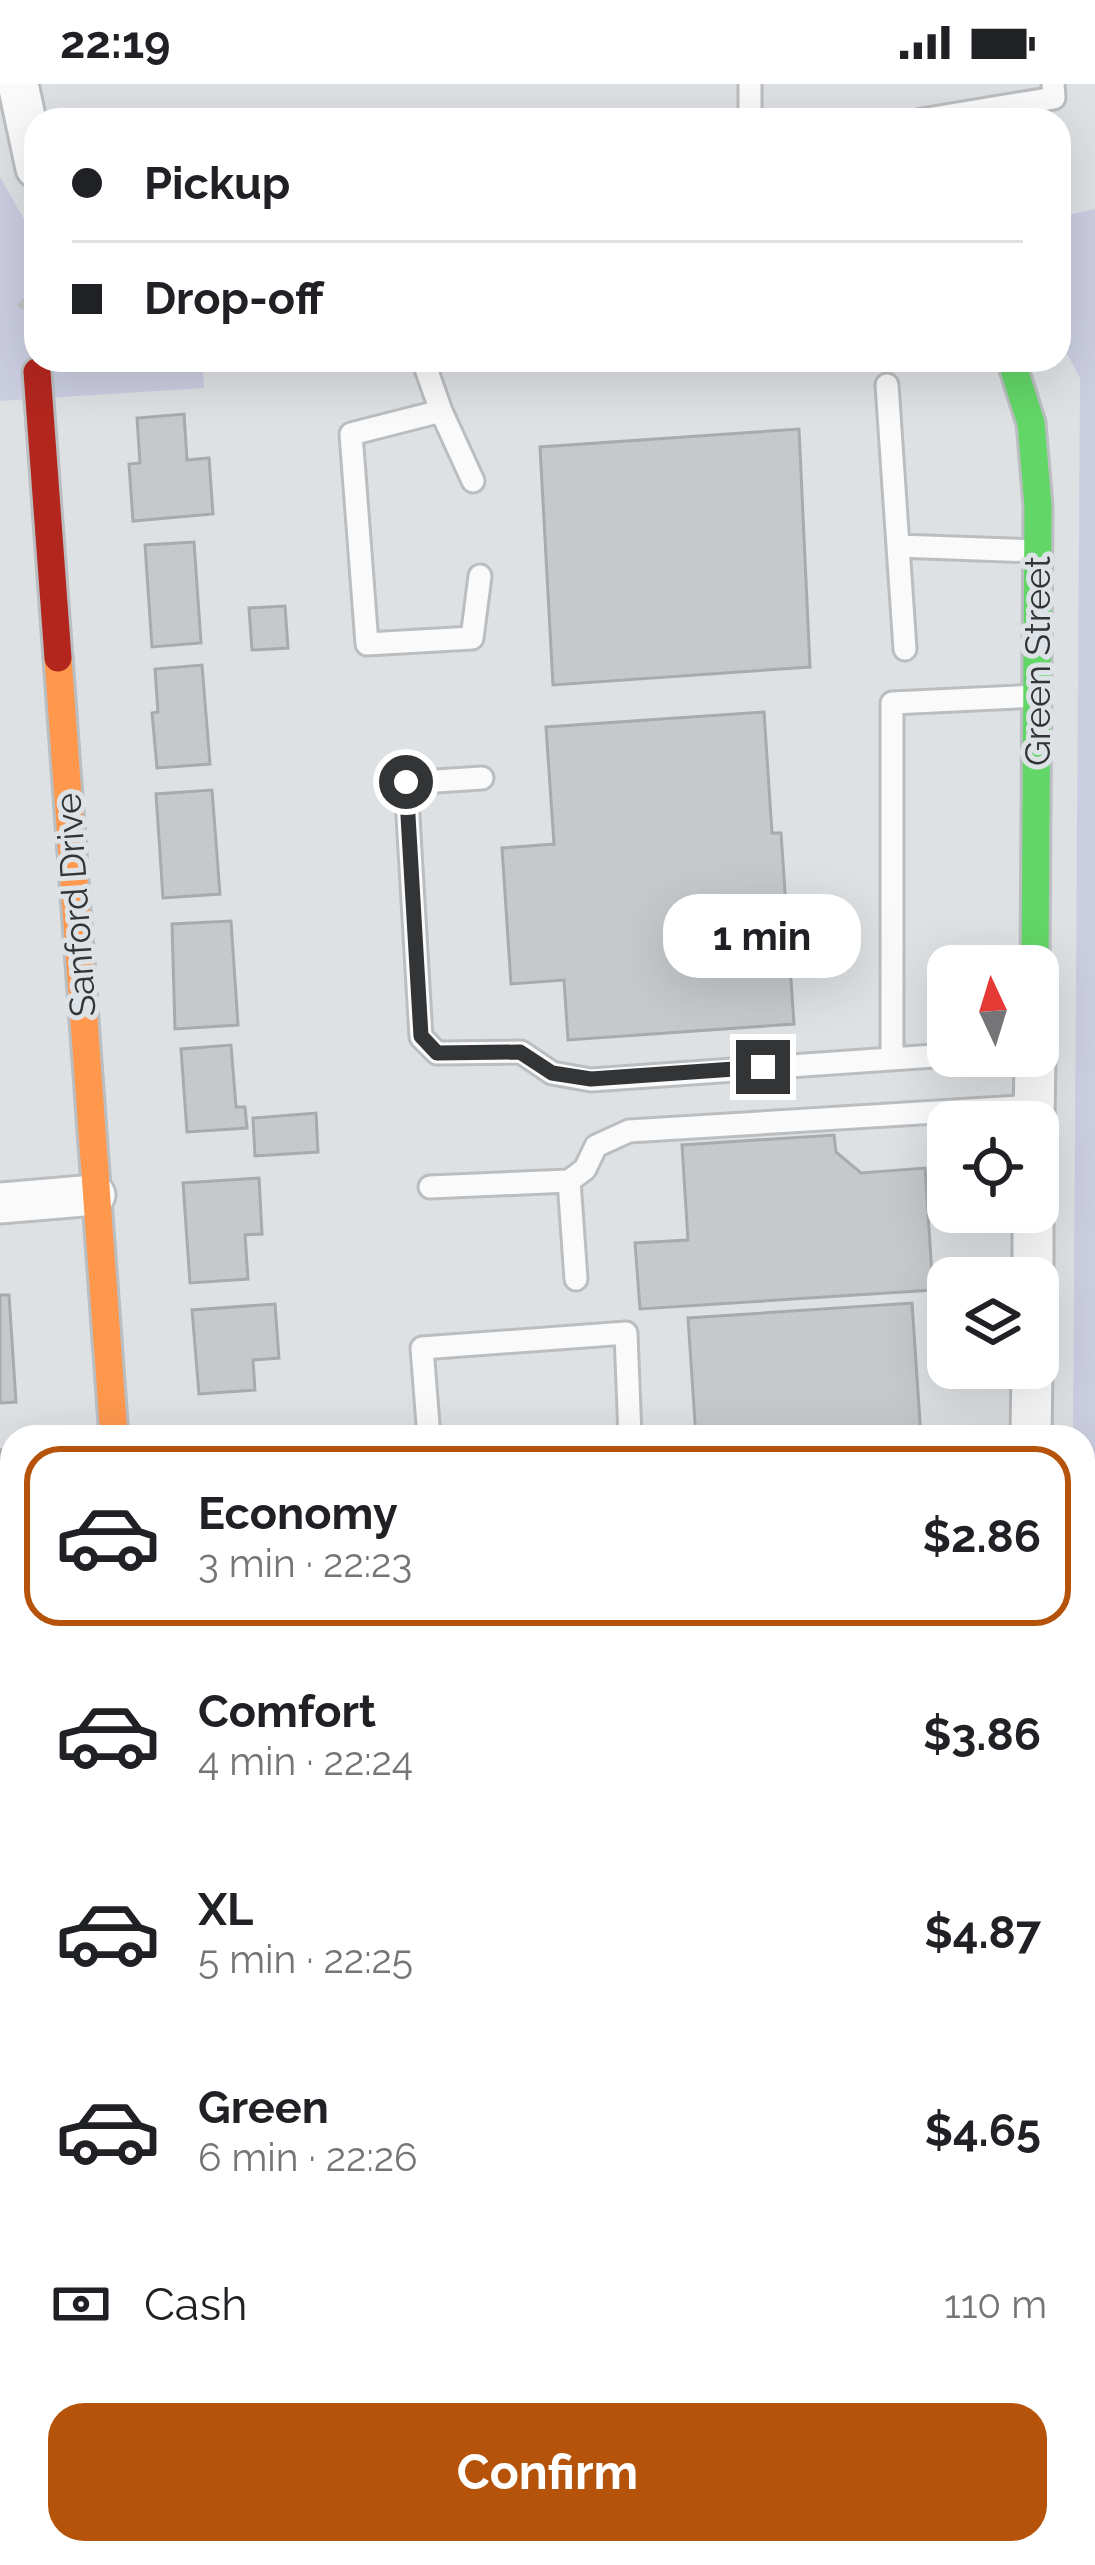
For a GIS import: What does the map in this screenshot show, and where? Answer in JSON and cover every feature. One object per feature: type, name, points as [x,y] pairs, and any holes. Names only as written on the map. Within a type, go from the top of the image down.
[{"type":"street","name":"Green Street","points":[[1018,372],[1032,415],[1038,551],[1035,945]]},
{"type":"street","name":"Sanford Drive","points":[[28,373],[113,1425]]},
{"type":"street","points":[[0,1203],[95,1196]]},
{"type":"street","points":[[1031,1425],[1032,1389]]},
{"type":"lane","points":[[994,108],[1054,98],[1053,84]]},
{"type":"lane","points":[[427,372],[473,481]]},
{"type":"lane","points":[[886,386],[905,649]]},
{"type":"lane","points":[[441,411],[351,434],[367,644],[472,638],[480,576]]},
{"type":"lane","points":[[898,546],[1038,551]]},
{"type":"lane","points":[[892,1058],[892,703],[1037,695]]},
{"type":"lane","points":[[482,778],[406,782],[421,1036],[437,1053],[520,1052],[552,1073],[591,1079],[927,1056]]},
{"type":"lane","points":[[430,1187],[569,1180],[585,1169],[596,1146],[629,1131],[927,1118]]},
{"type":"lane","points":[[569,1180],[576,1279]]},
{"type":"lane","points":[[427,1425],[422,1348],[626,1334],[630,1425]]},
{"type":"path","points":[[20,308],[24,303]]},
{"type":"shaded area","points":[[0,177],[24,219],[24,372],[203,372],[204,388],[0,401]]},
{"type":"shaded area","points":[[1095,209],[1095,1425],[1073,1425],[1080,378],[1071,361],[1071,214]]},
{"type":"building","points":[[184,414],[187,460],[209,458],[213,514],[133,521],[129,464],[140,463],[137,418]]},
{"type":"building","points":[[799,429],[810,667],[553,685],[540,447]]},
{"type":"building","points":[[194,542],[201,643],[152,647],[145,545]]},
{"type":"building","points":[[285,606],[288,648],[252,650],[249,608]]},
{"type":"building","points":[[202,665],[210,764],[157,768],[152,713],[158,712],[155,669]]},
{"type":"building","points":[[764,712],[772,833],[781,833],[794,1024],[568,1040],[564,980],[511,984],[502,848],[554,844],[546,727]]},
{"type":"building","points":[[212,790],[220,894],[163,898],[156,794]]},
{"type":"building","points":[[231,921],[238,1025],[175,1029],[172,924]]},
{"type":"building","points":[[231,1045],[236,1107],[245,1107],[247,1128],[187,1132],[181,1049]]},
{"type":"building","points":[[316,1113],[318,1152],[255,1156],[253,1118]]},
{"type":"building","points":[[834,1135],[836,1152],[861,1173],[925,1168],[931,1257],[927,1257],[927,1290],[640,1309],[635,1243],[688,1240],[682,1145]]},
{"type":"building","points":[[259,1178],[262,1234],[245,1235],[248,1279],[190,1283],[183,1183]]},
{"type":"building","points":[[0,1295],[9,1295],[16,1402],[0,1403]]},
{"type":"building","points":[[912,1303],[920,1425],[695,1425],[688,1318]]},
{"type":"building","points":[[275,1304],[279,1358],[253,1360],[255,1390],[199,1394],[192,1310]]},
{"type":"traffic: fast","points":[[1015,372],[1031,423],[1038,506],[1035,945]]},
{"type":"traffic: slow","points":[[58,658],[113,1425]]},
{"type":"traffic: jam","points":[[37,372],[58,658]]},
{"type":"route","points":[[406,782],[421,1036],[437,1053],[520,1052],[552,1073],[591,1079],[763,1067]]}]
